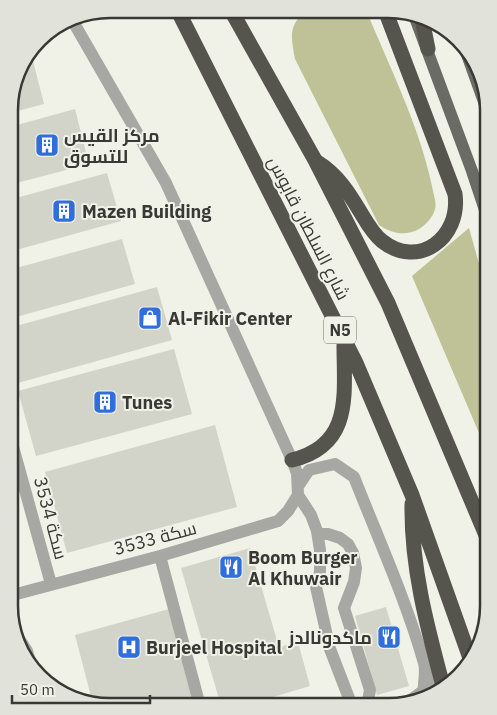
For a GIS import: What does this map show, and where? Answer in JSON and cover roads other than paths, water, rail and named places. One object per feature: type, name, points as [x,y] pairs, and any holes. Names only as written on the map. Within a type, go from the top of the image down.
[{"type":"highway","name":"شارع السلطان قابوس","points":[[182,18],[344,339],[412,495],[467,651]]},
{"type":"highway","name":"شارع السلطان قابوس","points":[[235,18],[315,160],[388,303],[479,519]]},
{"type":"highway","points":[[315,160],[338,178],[371,229],[380,240],[389,246],[411,252],[432,247],[453,224],[457,204],[455,194],[388,18]]},
{"type":"highway","points":[[423,25],[428,49]]},
{"type":"highway","points":[[292,460],[318,450],[337,429],[342,416],[344,402],[344,339]]},
{"type":"highway","points":[[412,495],[412,533],[416,571],[421,600],[441,680]]},
{"type":"main road","points":[[417,23],[480,196]]},
{"type":"street","points":[[75,25],[166,183],[297,472],[298,490],[318,534],[320,572],[316,587],[330,649],[349,698]]},
{"type":"street","name":"سكة 3533","points":[[18,593],[160,556],[278,521],[288,511],[309,470],[335,464],[354,477],[409,615],[425,666],[424,690]]},
{"type":"street","name":"سكة 3534","points":[[18,465],[51,584]]},
{"type":"street","points":[[318,534],[328,534],[340,538],[348,544],[353,553],[356,568],[354,582],[344,608],[370,690],[368,698]]},
{"type":"street","points":[[160,556],[198,698]]},
{"type":"street","points":[[428,688],[438,666]]},
{"type":"street","points":[[438,666],[439,681]]},
{"type":"place","name":"مركز القيس للتسوق","points":[[47,145]]},
{"type":"place","name":"Mazen Building","points":[[64,211]]},
{"type":"place","name":"Al-Fikir Center","points":[[150,318]]},
{"type":"place","name":"Tunes","points":[[105,402]]},
{"type":"place","name":"Boom Burger Al Khuwair","points":[[231,567]]},
{"type":"place","name":"ماكدونالدز","points":[[389,637]]},
{"type":"place","name":"Burjeel Hospital","points":[[129,647]]}]
